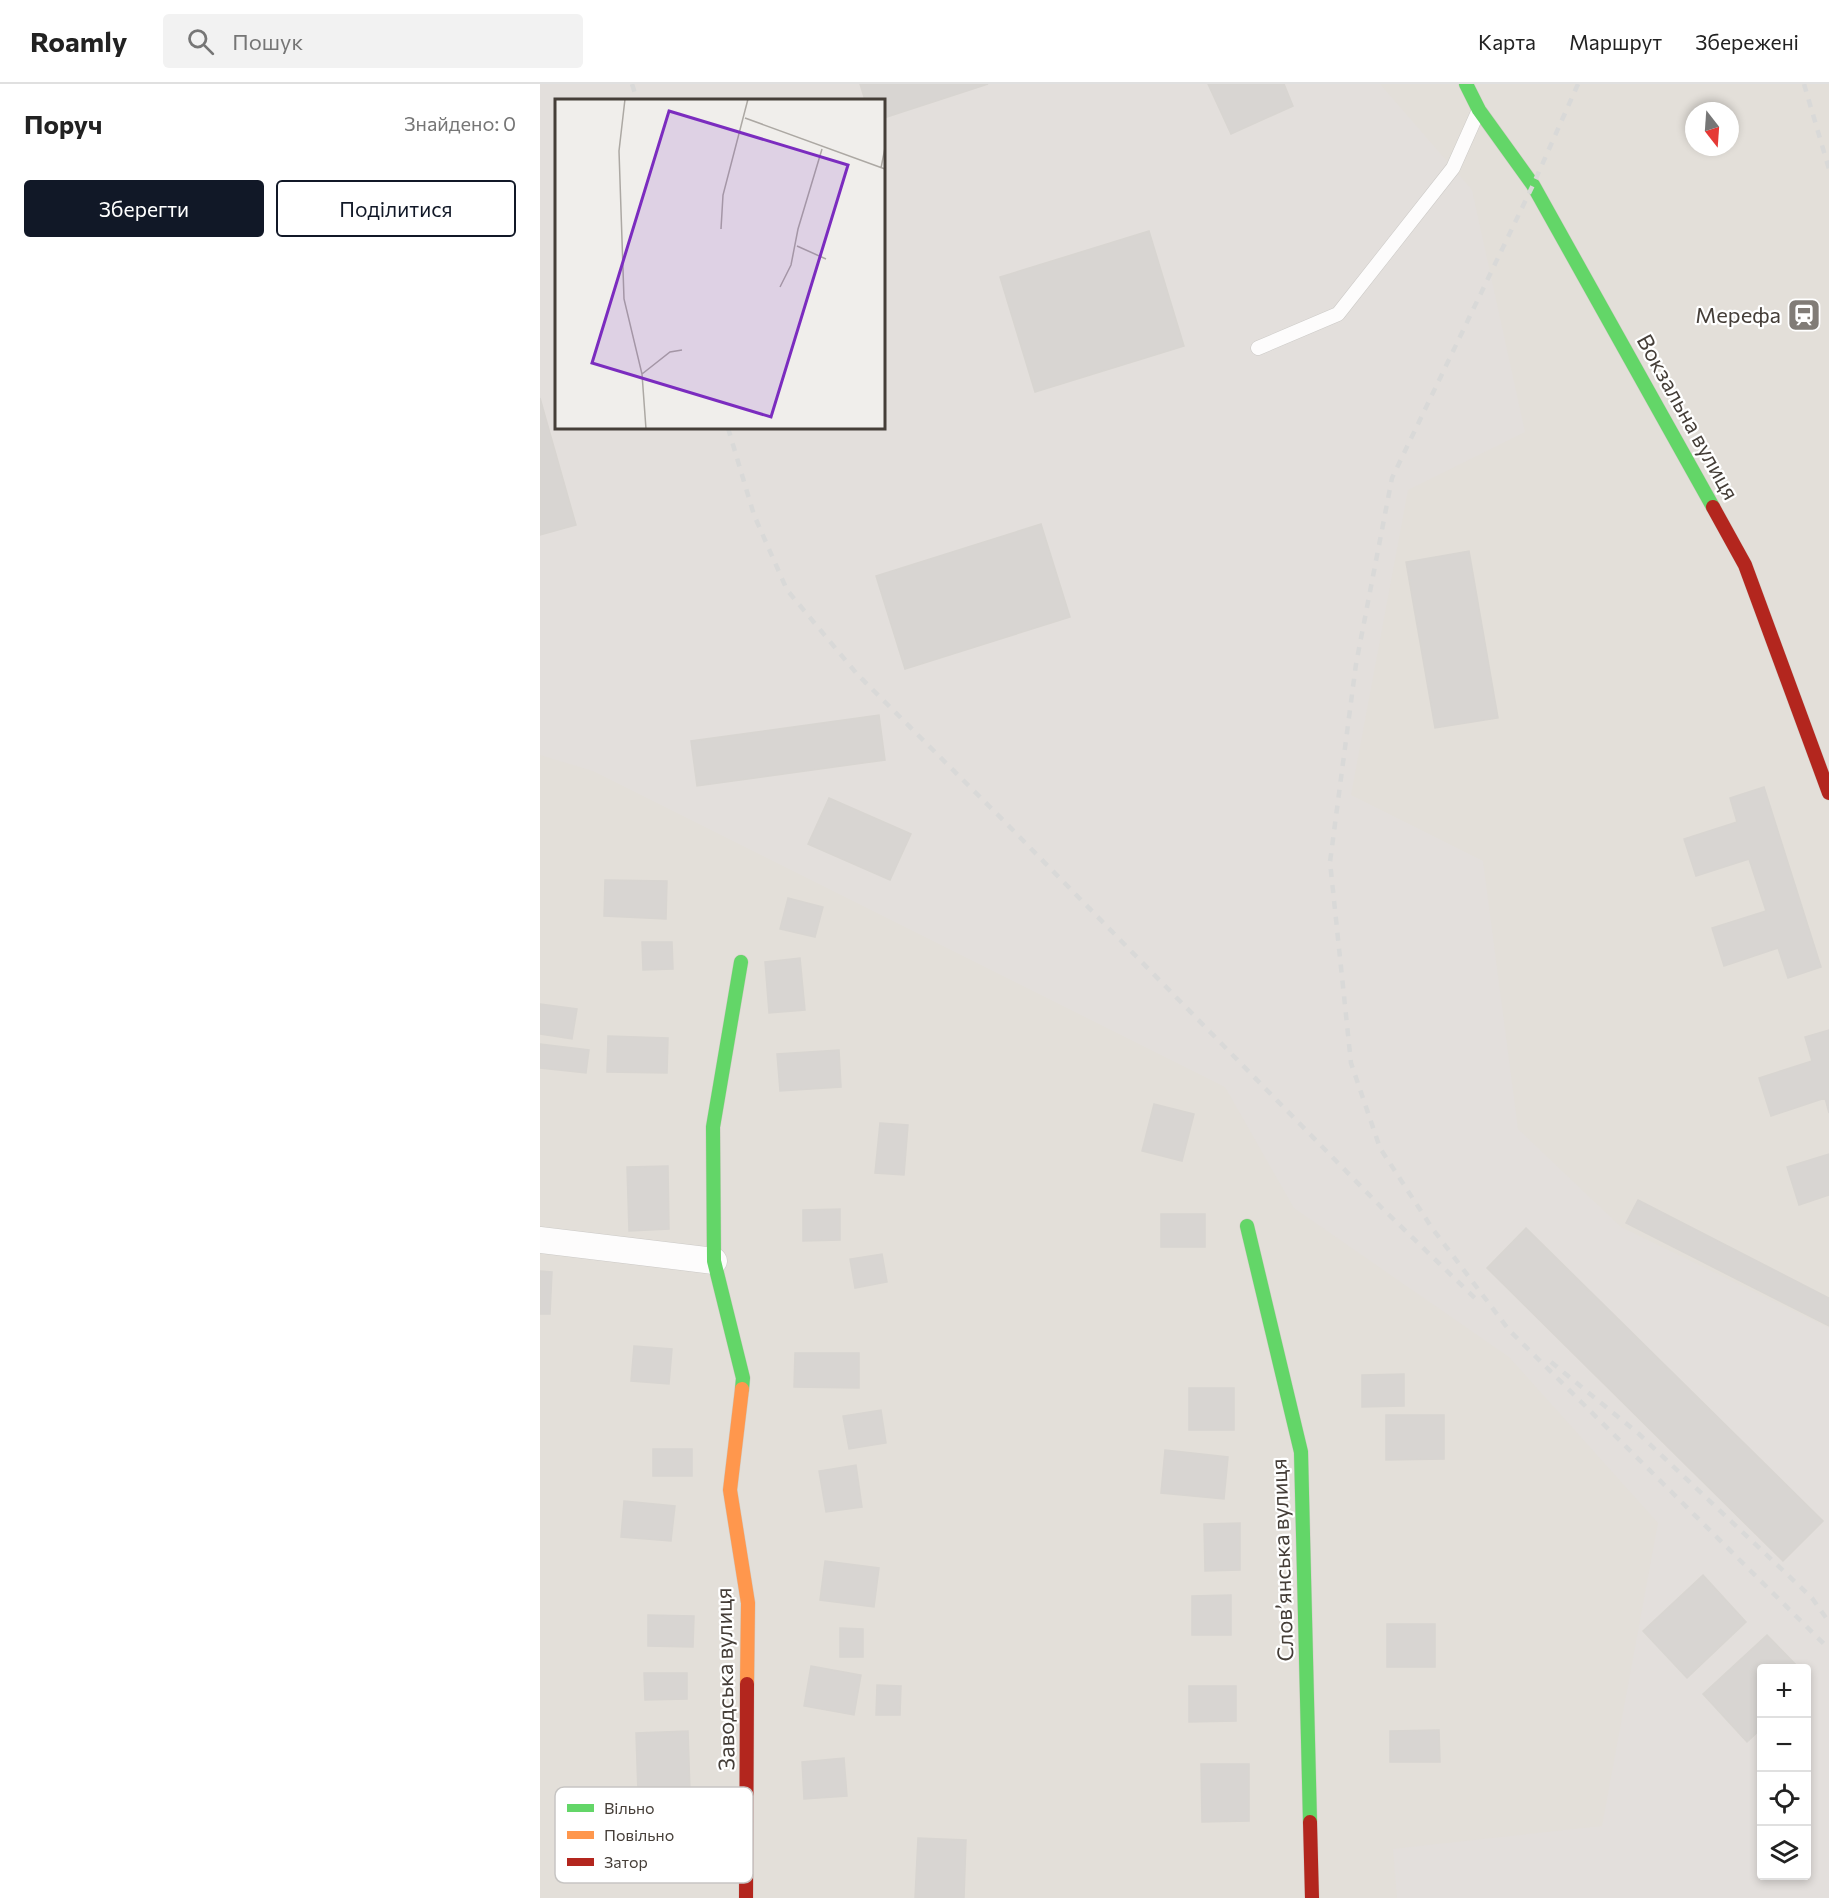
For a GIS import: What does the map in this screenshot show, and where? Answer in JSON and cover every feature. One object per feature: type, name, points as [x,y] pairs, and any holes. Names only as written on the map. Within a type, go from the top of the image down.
[{"type":"street","name":"Вокзальна вулиця","points":[[1466,84],[1479,110],[1533,185],[1745,565],[1829,793]]},
{"type":"street","name":"Заводська вулиця","points":[[741,962],[713,1127],[714,1262],[743,1378],[730,1490],[748,1603],[747,1787]]},
{"type":"street","name":"Слов’янська вулиця","points":[[1247,1226],[1301,1452],[1312,1898]]},
{"type":"street","points":[[540,1240],[714,1262]]},
{"type":"street","name":"Заводська вулиця","points":[[746,1883],[746,1898]]},
{"type":"lane","points":[[1258,348],[1338,314],[1453,168],[1479,110]]},
{"type":"shaded area","name":"Мерефа","points":[[540,84],[1829,84],[1829,1898],[540,1898]]},
{"type":"shaded area","points":[[540,84],[1380,84],[1472,190],[1525,432],[1408,490],[1351,795],[1483,861],[1518,1129],[1621,1227],[1829,1328],[1829,1898],[1397,1898],[1393,1849],[1602,1826],[1658,1523],[1509,1357],[1294,1208],[1225,1087],[593,771],[540,755]]},
{"type":"building","points":[[860,84],[988,84],[885,118],[885,99],[865,99]]},
{"type":"building","points":[[1208,84],[1284,84],[1293,106],[1231,134]]},
{"type":"building","points":[[1149,231],[1184,346],[1035,392],[1000,277]]},
{"type":"building","points":[[540,398],[576,525],[540,535]]},
{"type":"building","points":[[1041,524],[1070,617],[905,669],[876,576]]},
{"type":"building","points":[[1469,551],[1498,718],[1435,728],[1406,562]]},
{"type":"building","points":[[879,715],[885,760],[697,786],[691,741]]},
{"type":"building","points":[[1764,787],[1821,967],[1788,978],[1778,948],[1724,966],[1712,928],[1766,911],[1749,859],[1696,876],[1684,839],[1737,822],[1730,798]]},
{"type":"building","points":[[829,798],[911,834],[890,880],[808,844]]},
{"type":"building","points":[[605,880],[667,881],[666,919],[604,916]]},
{"type":"building","points":[[788,898],[823,907],[815,937],[780,929]]},
{"type":"building","points":[[642,942],[672,942],[673,969],[643,970]]},
{"type":"building","points":[[800,958],[805,1010],[769,1013],[765,962]]},
{"type":"building","points":[[540,1004],[577,1009],[572,1039],[540,1034]]},
{"type":"building","points":[[1829,1030],[1829,1113],[1825,1098],[1771,1116],[1759,1078],[1812,1061],[1805,1037]]},
{"type":"building","points":[[608,1036],[668,1038],[667,1073],[607,1072]]},
{"type":"building","points":[[540,1044],[589,1050],[586,1073],[540,1068]]},
{"type":"building","points":[[839,1050],[841,1087],[780,1091],[777,1054]]},
{"type":"building","points":[[1154,1104],[1194,1114],[1182,1161],[1142,1151]]},
{"type":"building","points":[[880,1123],[908,1125],[904,1175],[875,1173]]},
{"type":"building","points":[[1829,1154],[1829,1195],[1799,1205],[1787,1167]]},
{"type":"building","points":[[668,1166],[669,1229],[629,1231],[627,1167]]},
{"type":"building","points":[[1638,1200],[1829,1298],[1829,1326],[1626,1223]]},
{"type":"building","points":[[840,1209],[840,1240],[803,1241],[803,1210]]},
{"type":"building","points":[[1161,1214],[1205,1214],[1205,1247],[1161,1247]]},
{"type":"building","points":[[1526,1228],[1823,1521],[1783,1561],[1487,1268]]},
{"type":"building","points":[[882,1254],[887,1282],[855,1288],[850,1259]]},
{"type":"building","points":[[540,1271],[552,1272],[550,1314],[540,1314]]},
{"type":"building","points":[[634,1346],[672,1349],[669,1384],[631,1381]]},
{"type":"building","points":[[795,1353],[859,1353],[859,1388],[794,1387]]},
{"type":"building","points":[[1404,1374],[1404,1406],[1362,1407],[1362,1375]]},
{"type":"building","points":[[1189,1388],[1234,1388],[1234,1430],[1189,1430]]},
{"type":"building","points":[[881,1410],[886,1443],[849,1449],[843,1416]]},
{"type":"building","points":[[1386,1415],[1444,1415],[1444,1459],[1386,1460]]},
{"type":"building","points":[[653,1449],[692,1449],[692,1476],[653,1476]]},
{"type":"building","points":[[1165,1450],[1228,1457],[1224,1499],[1161,1493]]},
{"type":"building","points":[[856,1465],[862,1507],[826,1512],[819,1471]]},
{"type":"building","points":[[624,1501],[675,1506],[671,1541],[621,1537]]},
{"type":"building","points":[[1240,1523],[1240,1570],[1205,1571],[1204,1524]]},
{"type":"building","points":[[825,1561],[879,1568],[874,1607],[820,1600]]},
{"type":"building","points":[[1703,1575],[1746,1622],[1687,1678],[1643,1631]]},
{"type":"building","points":[[1231,1595],[1231,1635],[1192,1635],[1192,1596]]},
{"type":"building","points":[[648,1615],[694,1616],[693,1647],[648,1646]]},
{"type":"building","points":[[1387,1624],[1435,1624],[1435,1667],[1387,1667]]},
{"type":"building","points":[[840,1628],[863,1629],[863,1657],[840,1657]]},
{"type":"building","points":[[1767,1635],[1795,1664],[1757,1664],[1757,1733],[1747,1742],[1703,1694]]},
{"type":"building","points":[[811,1666],[861,1675],[854,1715],[804,1706]]},
{"type":"building","points":[[644,1673],[687,1673],[687,1699],[645,1700]]},
{"type":"building","points":[[877,1685],[901,1686],[900,1715],[876,1715]]},
{"type":"building","points":[[1189,1686],[1236,1686],[1236,1721],[1189,1722]]},
{"type":"building","points":[[1439,1730],[1440,1762],[1390,1762],[1390,1731]]},
{"type":"building","points":[[688,1731],[690,1787],[638,1787],[636,1733]]},
{"type":"building","points":[[844,1758],[847,1796],[804,1799],[802,1762]]},
{"type":"building","points":[[1201,1764],[1249,1764],[1249,1821],[1202,1822]]},
{"type":"building","points":[[918,1838],[966,1840],[964,1898],[915,1898]]},
{"type":"railway","points":[[632,84],[637,99]]},
{"type":"railway","points":[[1578,84],[1533,185],[1392,478],[1356,664],[1330,862],[1351,1063],[1380,1148],[1432,1228],[1509,1330],[1829,1649]]},
{"type":"railway","points":[[1804,84],[1829,169]]},
{"type":"railway","points":[[728,429],[754,515],[787,590],[857,674],[1384,1210],[1480,1303]]},
{"type":"railway","points":[[1551,1362],[1639,1434],[1812,1598],[1829,1622]]},
{"type":"traffic: fast","points":[[1466,84],[1479,110],[1533,185],[1713,507]]},
{"type":"traffic: fast","points":[[741,962],[713,1127],[714,1261],[743,1378],[742,1389]]},
{"type":"traffic: fast","points":[[1247,1226],[1301,1452],[1310,1822]]},
{"type":"traffic: slow","points":[[742,1389],[730,1490],[748,1603],[747,1684]]},
{"type":"traffic: jam","points":[[1713,507],[1745,565],[1829,793]]},
{"type":"traffic: jam","points":[[747,1684],[747,1787]]},
{"type":"traffic: jam","points":[[1310,1822],[1312,1898]]},
{"type":"traffic: jam","points":[[746,1883],[746,1898]]},
{"type":"place","name":"Мерефа","points":[[1804,315]]}]
